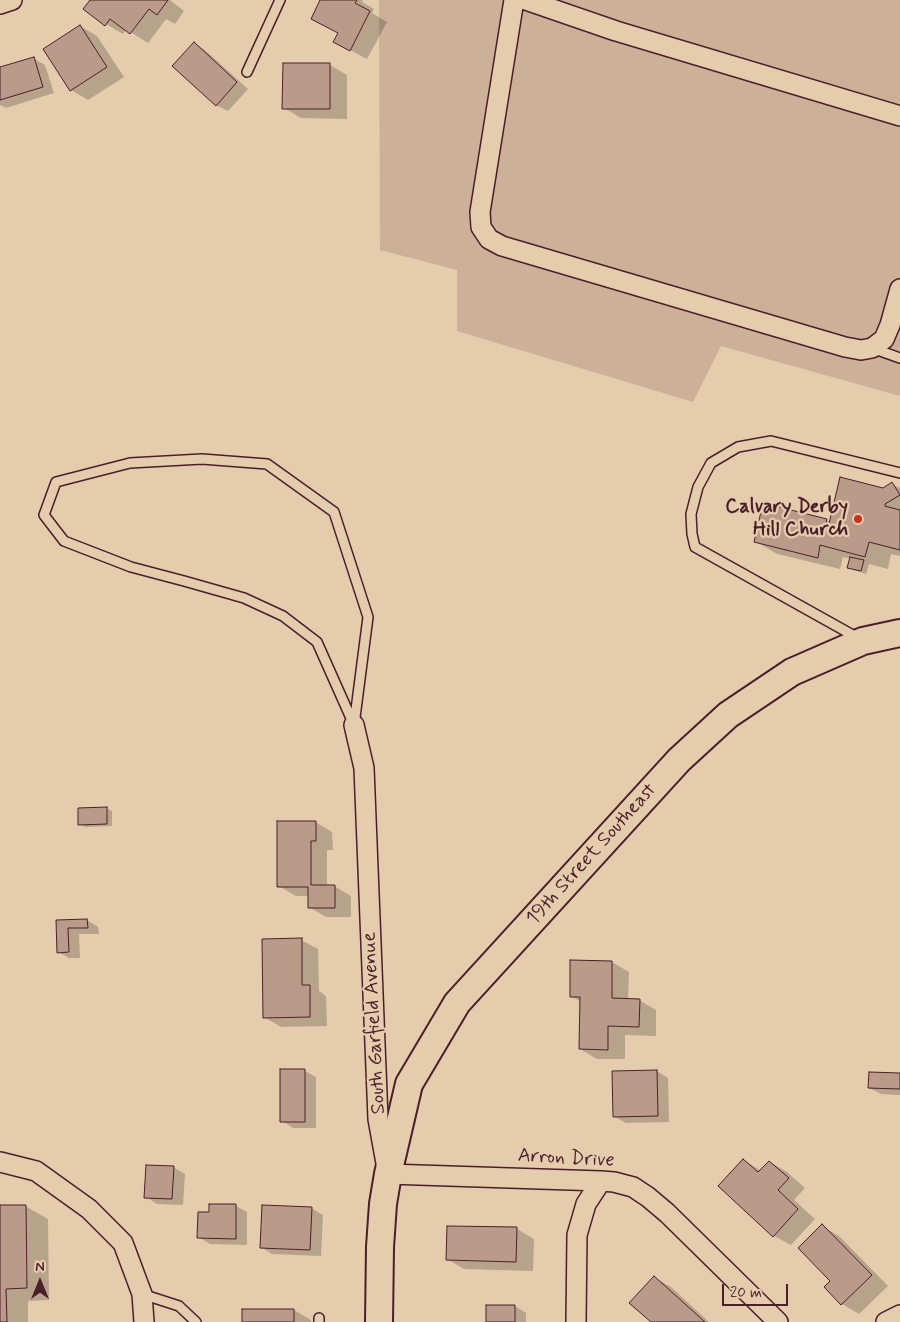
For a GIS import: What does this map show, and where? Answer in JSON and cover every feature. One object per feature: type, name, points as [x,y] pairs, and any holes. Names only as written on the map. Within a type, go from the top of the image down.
[{"type":"street","points":[[0,4],[12,0]]},
{"type":"street","points":[[514,0],[480,212],[481,227],[489,238],[502,246],[845,347],[861,350],[872,348],[884,339],[900,289]]},
{"type":"street","points":[[526,0],[616,31],[900,116]]},
{"type":"street","name":"19th Street Southeast","points":[[388,1174],[409,1084],[456,1003],[679,760],[728,715],[792,672],[863,641],[900,633]]},
{"type":"street","name":"South Garfield Avenue","points":[[354,724],[364,768],[378,1119],[388,1174],[383,1204],[380,1247],[379,1322]]},
{"type":"street","points":[[0,1162],[36,1171],[89,1209],[123,1243],[142,1294],[144,1322]]},
{"type":"street","name":"Arron Drive","points":[[388,1174],[601,1181],[633,1187],[648,1196],[674,1220],[778,1322]]},
{"type":"street","points":[[576,1322],[577,1235],[586,1204],[601,1181]]},
{"type":"street","points":[[886,1322],[900,1315]]},
{"type":"lane","points":[[247,72],[280,0]]},
{"type":"lane","points":[[872,348],[900,358]]},
{"type":"lane","points":[[863,641],[695,547],[691,514],[698,487],[711,463],[738,447],[771,441],[900,473]]},
{"type":"lane","points":[[202,458],[267,464],[334,512],[368,617],[354,724],[317,642],[284,616],[244,598],[131,567],[64,541],[44,515],[56,482],[130,463],[202,458]]},
{"type":"lane","points":[[142,1294],[179,1306],[196,1322]]},
{"type":"shaded area","points":[[379,0],[900,0],[900,396],[721,346],[693,402],[457,331],[457,270],[380,250]]},
{"type":"building","points":[[90,0],[168,0],[157,15],[149,9],[130,34],[110,19],[105,26],[83,9]]},
{"type":"building","points":[[320,0],[357,0],[355,3],[370,11],[350,51],[333,42],[338,33],[311,19]]},
{"type":"building","points":[[80,25],[107,67],[70,91],[43,49]]},
{"type":"building","points":[[194,42],[237,82],[216,106],[172,66]]},
{"type":"building","points":[[34,57],[43,87],[0,100],[0,67]]},
{"type":"building","points":[[283,63],[330,63],[330,109],[282,109]]},
{"type":"building","points":[[840,477],[883,488],[892,482],[900,495],[885,504],[885,506],[900,510],[900,550],[869,542],[865,557],[820,545],[818,558],[754,542],[763,503],[827,519],[825,527],[828,528]]},
{"type":"building","points":[[850,557],[864,560],[861,571],[847,568]]},
{"type":"building","points":[[107,807],[107,824],[78,825],[78,808]]},
{"type":"building","points":[[277,821],[316,821],[316,841],[311,841],[311,885],[335,885],[335,908],[308,908],[308,887],[277,887]]},
{"type":"building","points":[[87,919],[88,928],[68,928],[69,952],[57,953],[56,920]]},
{"type":"building","points":[[302,938],[302,985],[310,985],[310,1017],[263,1018],[262,939]]},
{"type":"building","points":[[570,960],[612,961],[612,998],[640,999],[639,1027],[608,1026],[608,1050],[579,1049],[580,997],[570,997]]},
{"type":"building","points":[[280,1069],[305,1069],[305,1122],[280,1122]]},
{"type":"building","points":[[657,1070],[658,1116],[613,1117],[612,1071]]},
{"type":"building","points":[[869,1072],[900,1073],[900,1089],[868,1088]]},
{"type":"building","points":[[743,1159],[758,1172],[769,1161],[789,1178],[778,1190],[798,1209],[773,1237],[718,1186]]},
{"type":"building","points":[[146,1165],[174,1166],[172,1199],[144,1198]]},
{"type":"building","points":[[209,1204],[236,1204],[236,1239],[197,1238],[198,1212],[209,1212]]},
{"type":"building","points":[[0,1205],[26,1205],[27,1288],[6,1289],[7,1322],[0,1322]]},
{"type":"building","points":[[262,1205],[312,1207],[310,1250],[260,1248]]},
{"type":"building","points":[[822,1224],[872,1275],[841,1305],[824,1287],[830,1281],[798,1248]]},
{"type":"building","points":[[447,1226],[517,1227],[516,1262],[446,1260]]},
{"type":"building","points":[[654,1276],[705,1322],[651,1322],[629,1303]]},
{"type":"building","points":[[486,1305],[515,1305],[515,1322],[486,1322]]},
{"type":"building","points":[[242,1309],[294,1309],[294,1322],[242,1322]]},
{"type":"place","name":"Calvary Derby Hill Church","points":[[858,519]]}]
